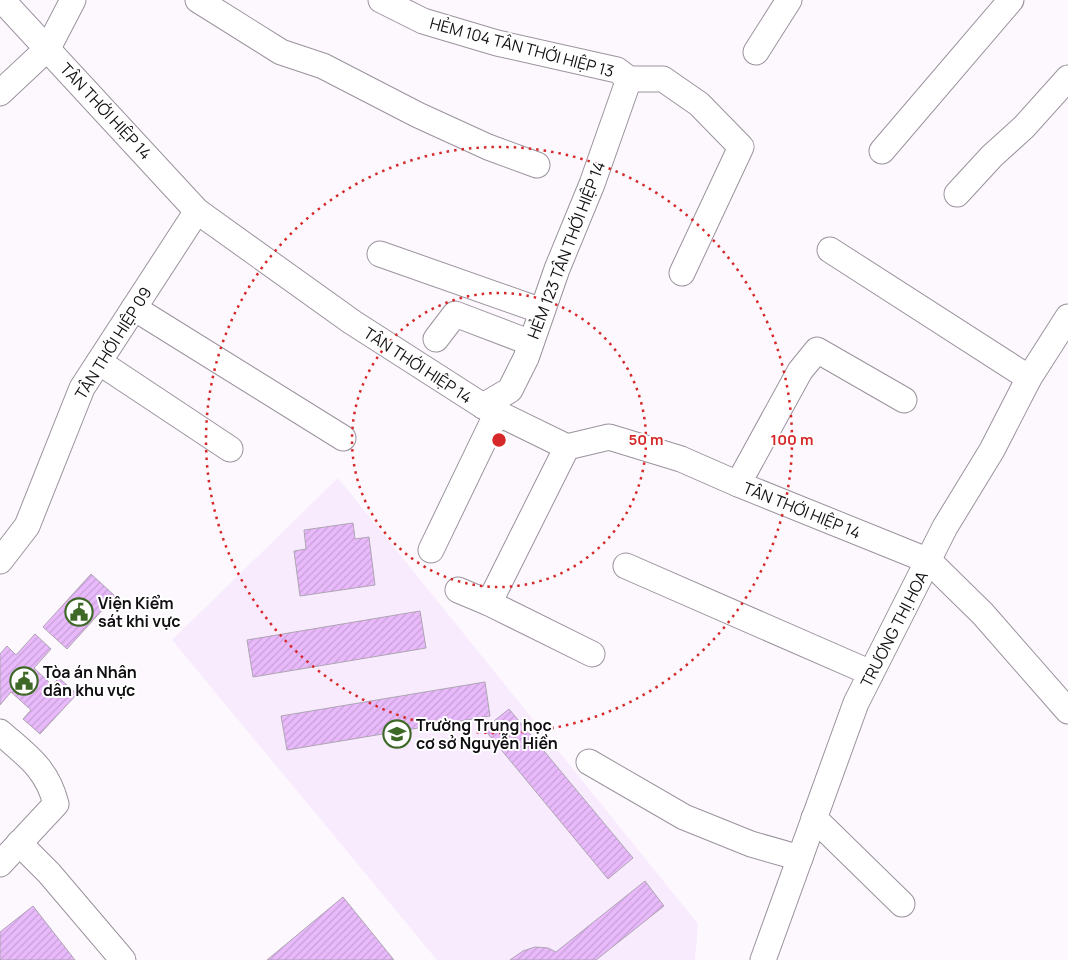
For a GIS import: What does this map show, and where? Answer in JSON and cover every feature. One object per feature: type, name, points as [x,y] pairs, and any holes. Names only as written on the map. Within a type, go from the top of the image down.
[{"type":"street","name":"TÂN THỚI HIỆP 14","points":[[2,0],[197,211],[352,322],[490,409],[567,448],[609,438],[681,459],[929,561]]},
{"type":"street","points":[[0,93],[48,48],[73,0]]},
{"type":"street","points":[[198,0],[281,52],[323,66],[435,123],[488,147],[537,165]]},
{"type":"street","name":"HẺM 104 TÂN THỚI HIỆP 13","points":[[381,0],[423,21],[497,43],[617,70],[629,79],[662,79],[699,104],[741,147],[682,273]]},
{"type":"street","points":[[756,52],[789,0]]},
{"type":"street","points":[[882,151],[1011,0]]},
{"type":"street","points":[[956,194],[1024,126],[1068,78]]},
{"type":"street","name":"HẺM 123 TÂN THỚI HIỆP 14","points":[[490,409],[510,390],[526,358],[557,269],[592,184],[629,79]]},
{"type":"street","name":"TÂN THỚI HIỆP 09","points":[[0,561],[26,526],[82,388],[197,211]]},
{"type":"street","points":[[830,250],[1030,378]]},
{"type":"street","points":[[380,254],[542,311]]},
{"type":"street","points":[[134,308],[343,438]]},
{"type":"street","points":[[436,339],[455,314],[531,343]]},
{"type":"street","name":"TRƯƠNG THỊ HOA","points":[[763,960],[856,702],[945,527],[992,450],[1030,378],[1068,317]]},
{"type":"street","points":[[738,484],[800,371],[817,350],[904,400]]},
{"type":"street","points":[[99,362],[230,449]]},
{"type":"street","points":[[430,550],[490,409]]},
{"type":"street","points":[[489,603],[567,448]]},
{"type":"street","points":[[929,561],[983,614],[1068,711]]},
{"type":"street","points":[[626,566],[871,673]]},
{"type":"street","points":[[458,590],[489,603],[592,654]]},
{"type":"street","points":[[0,732],[35,763],[52,786],[56,804],[0,864]]},
{"type":"street","points":[[589,762],[684,817],[751,844],[800,858]]},
{"type":"street","points":[[814,818],[902,904]]},
{"type":"street","points":[[19,844],[49,873],[123,960]]},
{"type":"shaded area","name":"Trường Trung học cơ sở Nguyễn Hiền","points":[[338,478],[698,924],[695,960],[437,960],[172,640]]},
{"type":"building","points":[[353,523],[355,539],[369,537],[375,585],[300,596],[294,551],[306,549],[304,530]]},
{"type":"building","name":"Viện Kiểm sát khi vực","points":[[91,574],[115,596],[67,649],[43,627]]},
{"type":"building","points":[[420,611],[426,648],[253,677],[247,640]]},
{"type":"building","name":"Tòa án Nhân dân khu vực","points":[[35,634],[51,649],[34,668],[52,685],[59,678],[77,694],[40,734],[23,719],[31,710],[11,692],[0,705],[0,654],[7,646],[16,655]]},
{"type":"building","points":[[485,682],[490,716],[287,750],[281,716]]},
{"type":"building","points":[[509,709],[633,858],[608,879],[484,729]]},
{"type":"building","points":[[645,881],[664,906],[596,960],[510,960],[523,951],[535,947],[548,948],[556,952]]},
{"type":"building","points":[[343,897],[394,960],[267,960]]},
{"type":"building","points":[[33,906],[75,960],[0,960],[0,932]]},
{"type":"place","name":"Viện Kiểm sát khi vực","points":[[79,612]]},
{"type":"place","name":"Tòa án Nhân dân khu vực","points":[[24,681]]},
{"type":"place","name":"Trường Trung học cơ sở Nguyễn Hiền","points":[[397,734]]}]
